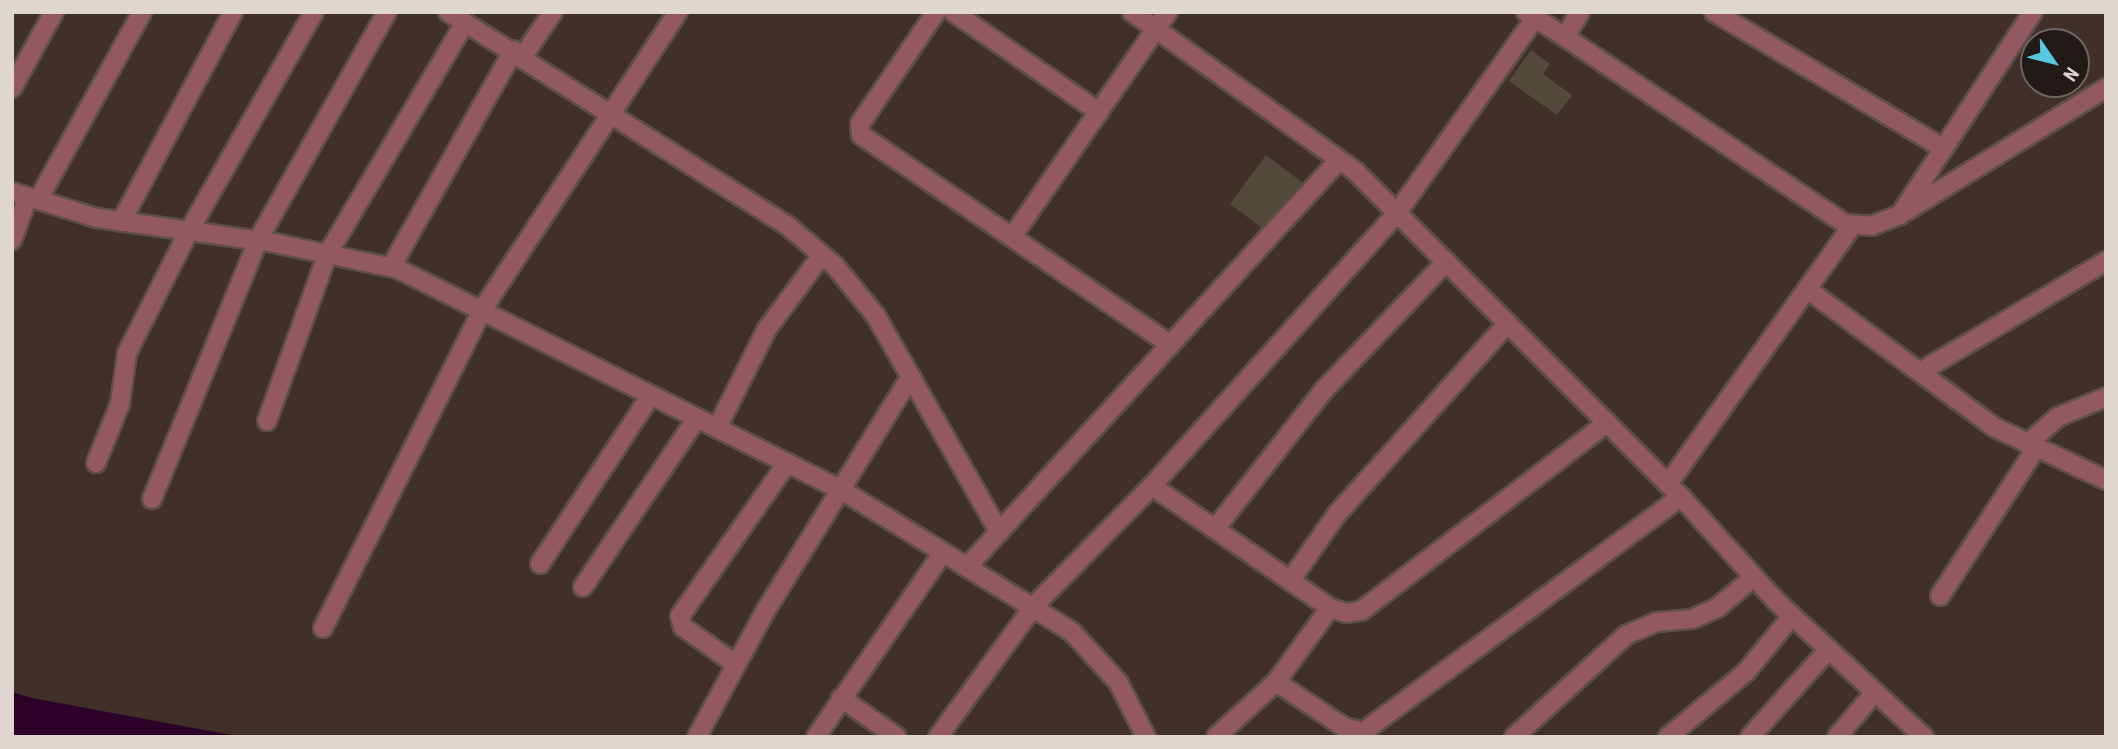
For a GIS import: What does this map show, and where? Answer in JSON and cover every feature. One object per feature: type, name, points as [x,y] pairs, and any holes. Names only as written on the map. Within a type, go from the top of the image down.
[{"type":"street","points":[[12,88],[54,12]]},
{"type":"street","points":[[12,240],[26,197],[142,12]]},
{"type":"street","points":[[121,222],[233,12]]},
{"type":"street","points":[[96,463],[120,404],[127,353],[189,231],[314,12]]},
{"type":"street","points":[[152,499],[258,240],[387,12]]},
{"type":"street","points":[[448,12],[519,53],[613,116],[788,226],[822,255],[876,316],[999,532]]},
{"type":"street","points":[[391,267],[519,53],[553,12]]},
{"type":"street","points":[[323,628],[482,310],[613,116],[678,12]]},
{"type":"street","points":[[936,12],[859,130],[1171,345]]},
{"type":"street","points":[[953,12],[1100,112]]},
{"type":"street","points":[[1132,12],[1339,160],[1397,213],[1681,497],[1792,616],[1875,692],[1916,734]]},
{"type":"street","points":[[1012,237],[1168,12]]},
{"type":"street","points":[[1565,37],[1580,12]]},
{"type":"street","points":[[1714,12],[1943,148]]},
{"type":"street","points":[[1900,215],[2033,12]]},
{"type":"street","points":[[938,737],[1032,607],[1152,486],[1397,213],[1531,15],[1853,225],[1871,226],[1900,215],[2106,88]]},
{"type":"street","points":[[267,422],[327,255],[466,23]]},
{"type":"street","points":[[967,567],[1339,160]]},
{"type":"street","points":[[26,197],[121,222],[258,240],[391,267],[482,310],[840,489],[1072,632],[1118,682],[1146,737]]},
{"type":"street","points":[[1668,484],[1853,225]]},
{"type":"street","points":[[717,428],[767,329],[822,255]]},
{"type":"street","points":[[1920,372],[2106,261]]},
{"type":"street","points":[[1215,529],[1324,390],[1446,262]]},
{"type":"street","points":[[1807,289],[1920,372],[2031,446],[2106,480]]},
{"type":"street","points":[[1290,581],[1337,514],[1508,323]]},
{"type":"street","points":[[697,737],[734,663],[911,376]]},
{"type":"street","points":[[540,564],[651,395]]},
{"type":"street","points":[[1940,596],[2031,446],[2058,418],[2106,397]]},
{"type":"street","points":[[583,587],[697,418]]},
{"type":"street","points":[[1152,486],[1330,608],[1361,611],[1606,423]]},
{"type":"street","points":[[734,663],[682,627],[680,616],[787,463]]},
{"type":"street","points":[[1276,682],[1344,727],[1363,734],[1681,497]]},
{"type":"street","points":[[816,737],[943,552]]},
{"type":"street","points":[[1514,737],[1626,635],[1717,608],[1754,576]]},
{"type":"street","points":[[1216,737],[1276,682],[1330,608]]},
{"type":"street","points":[[1668,737],[1745,672],[1792,616]]},
{"type":"street","points":[[1750,737],[1829,649]]},
{"type":"street","points":[[1837,737],[1875,692]]},
{"type":"street","points":[[841,698],[897,737]]},
{"type":"shaded area","points":[[12,692],[32,698],[242,737],[12,737]]},
{"type":"building","points":[[1531,50],[1550,64],[1543,74],[1572,95],[1557,115],[1509,81]]},
{"type":"building","points":[[1266,155],[1303,183],[1262,228],[1230,204]]}]
